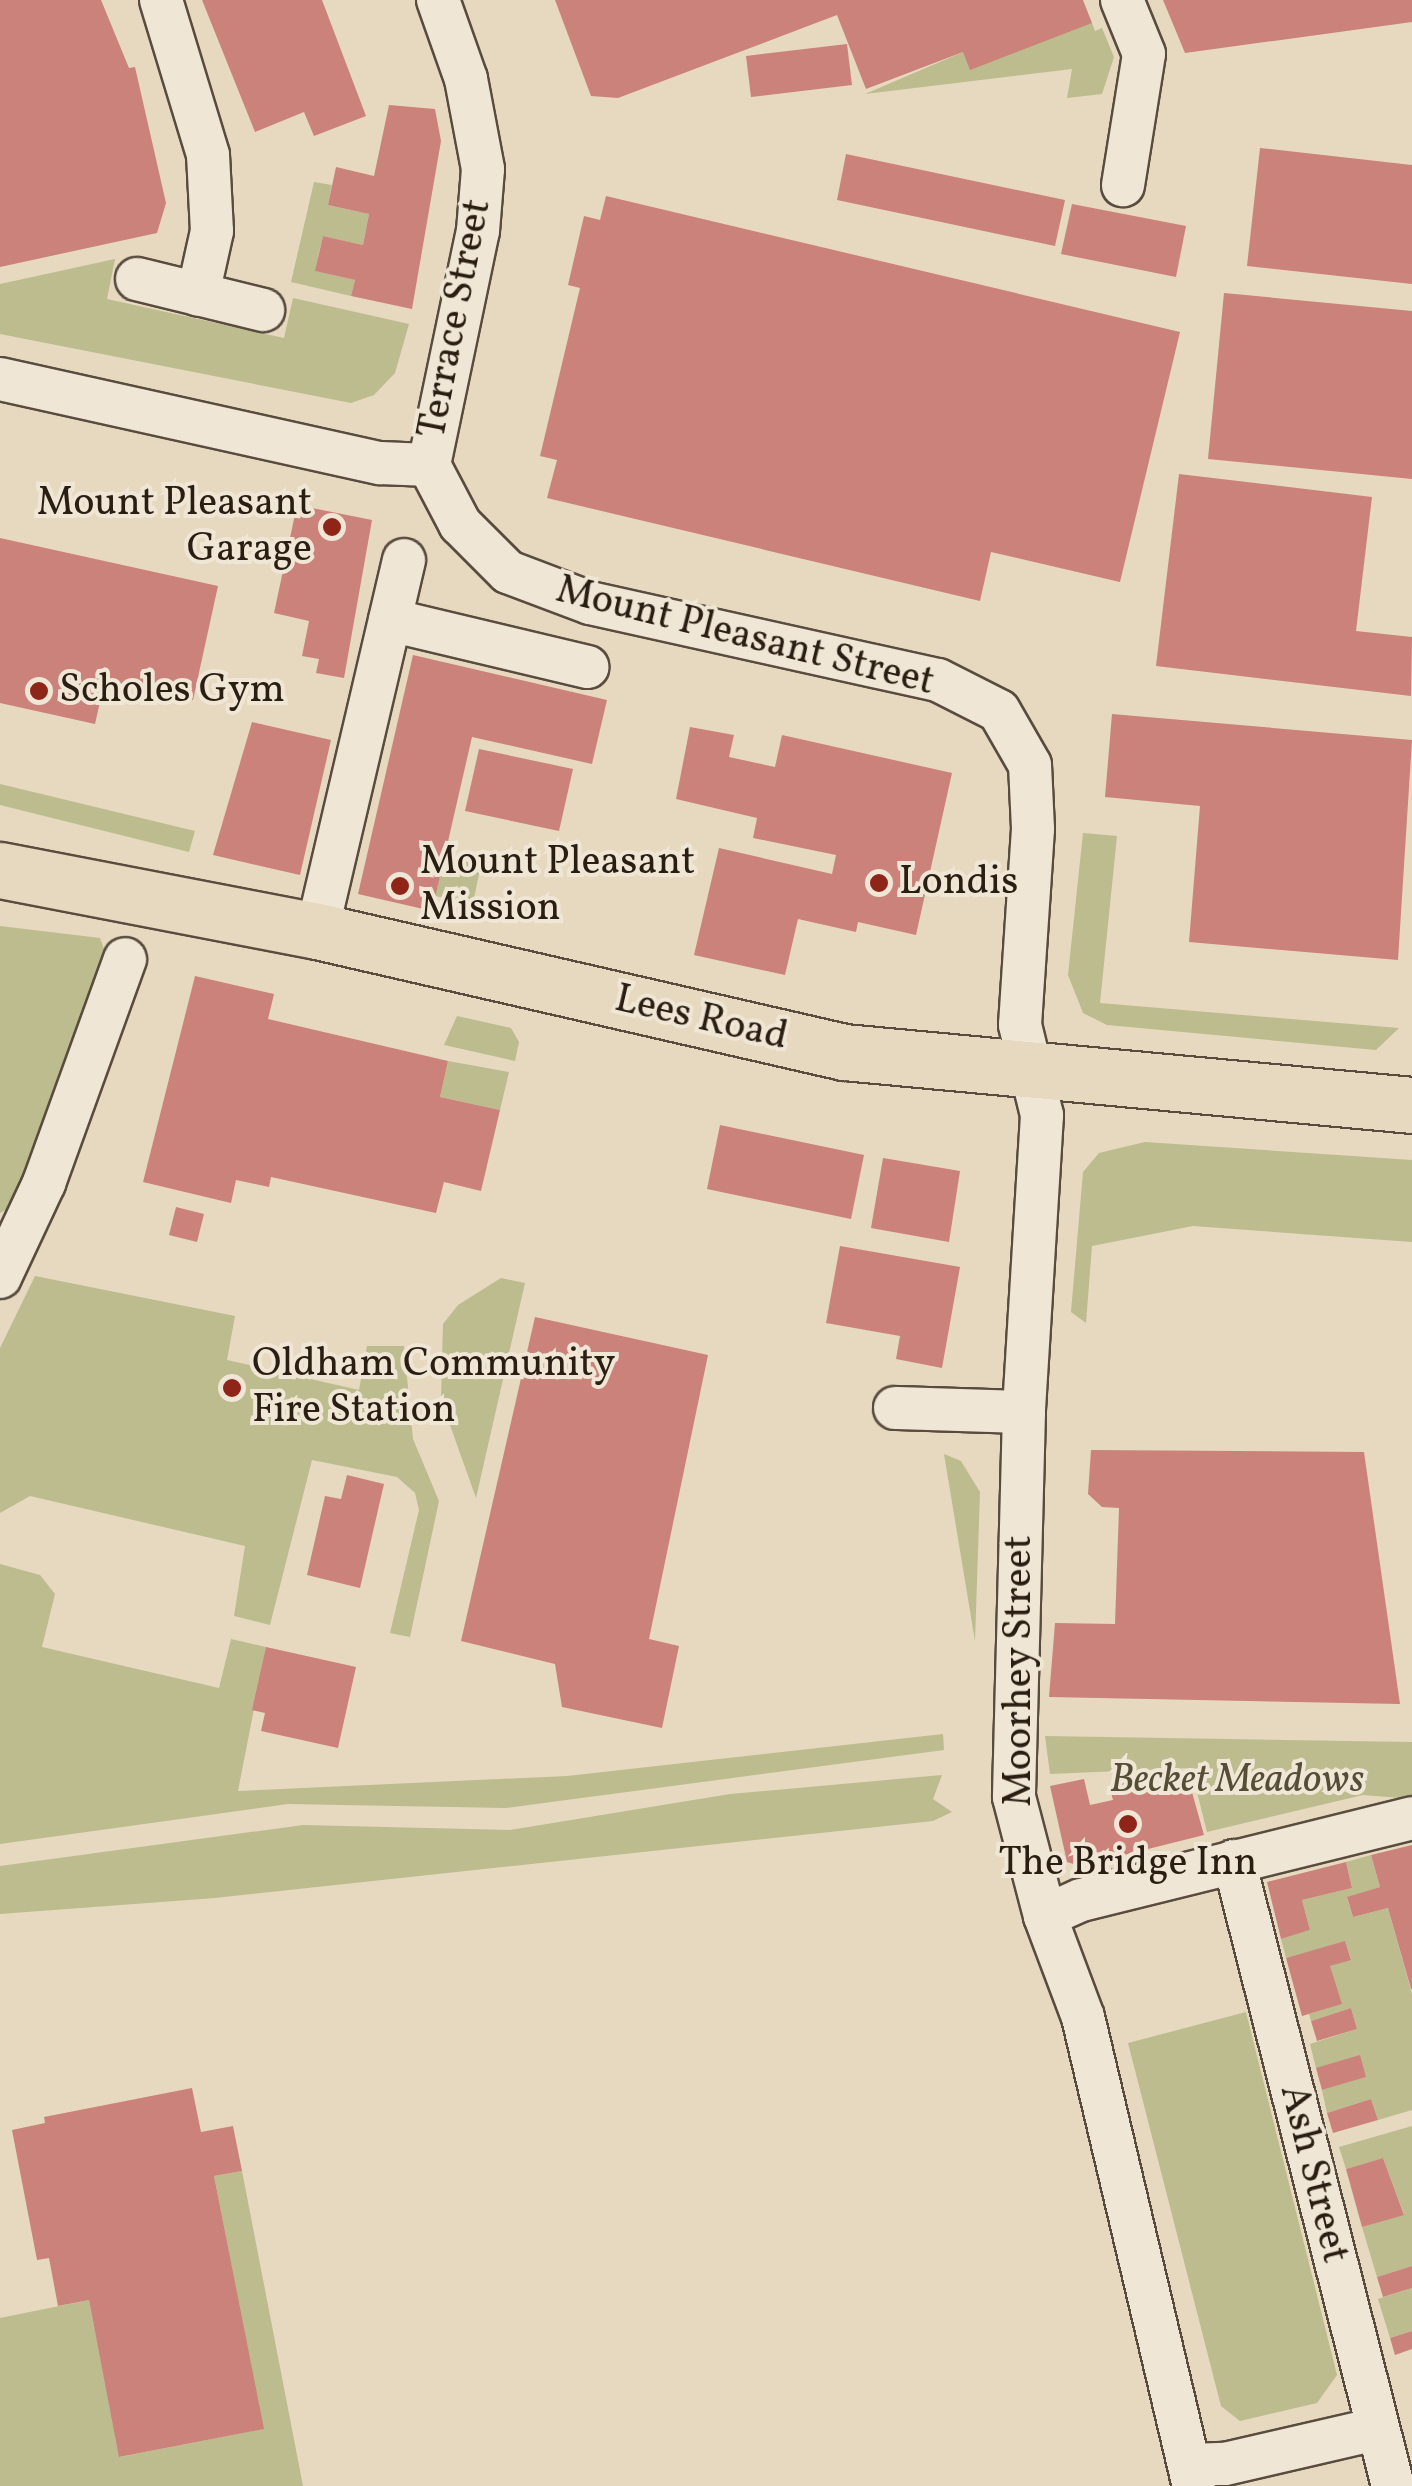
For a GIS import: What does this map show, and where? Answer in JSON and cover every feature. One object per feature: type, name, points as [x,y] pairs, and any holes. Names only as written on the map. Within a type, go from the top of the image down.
[{"type":"main road","name":"Lees Road","points":[[0,870],[317,932],[844,1052],[1029,1074],[1412,1105]]},
{"type":"street","points":[[161,0],[208,154],[212,231],[198,294]]},
{"type":"street","name":"Terrace Street","points":[[429,466],[478,231],[483,169],[466,80],[438,0]]},
{"type":"street","points":[[1122,0],[1144,54],[1123,186]]},
{"type":"street","points":[[137,279],[263,310]]},
{"type":"street","points":[[0,379],[380,464],[429,466]]},
{"type":"street","name":"Mount Pleasant Street","points":[[429,466],[483,552],[552,592],[938,680],[999,710],[1030,765],[1033,829],[1020,1006],[1029,1074]]},
{"type":"street","points":[[317,932],[404,560]]},
{"type":"street","points":[[390,620],[587,667]]},
{"type":"street","points":[[0,1277],[44,1183],[125,959]]},
{"type":"street","name":"Moorhey Street","points":[[1029,1074],[1042,1115],[1024,1412],[1014,1797],[1045,1916],[1083,2017],[1192,2476]]},
{"type":"street","points":[[894,1408],[1024,1412]]},
{"type":"street","points":[[1045,1916],[1234,1861],[1412,1818]]},
{"type":"street","name":"Ash Street","points":[[1234,1861],[1393,2486]]},
{"type":"street","points":[[1192,2476],[1225,2464],[1377,2429]]},
{"type":"green space","points":[[1092,23],[1095,31],[1102,28],[1114,57],[1102,94],[1067,98],[1072,69],[865,94],[963,52]]},
{"type":"green space","points":[[314,182],[332,185],[328,205],[369,214],[363,245],[323,236],[319,252],[316,271],[355,280],[351,296],[291,282]]},
{"type":"green space","points":[[115,259],[107,299],[284,338],[293,298],[409,324],[395,373],[374,395],[351,403],[0,334],[0,284]]},
{"type":"green space","points":[[0,784],[195,831],[189,852],[0,805]]},
{"type":"green space","points":[[1083,833],[1117,836],[1100,1003],[1399,1028],[1376,1050],[1107,1025],[1083,1013],[1068,975]]},
{"type":"green space","points":[[444,858],[481,864],[473,903],[435,896]]},
{"type":"green space","points":[[0,926],[100,938],[105,952],[14,1206],[0,1213]]},
{"type":"green space","points":[[457,1016],[511,1028],[519,1042],[515,1061],[444,1045]]},
{"type":"green space","points":[[448,1061],[509,1072],[500,1110],[440,1097]]},
{"type":"green space","points":[[1145,1142],[1412,1160],[1412,1242],[1193,1226],[1092,1246],[1086,1323],[1071,1312],[1083,1172],[1099,1153]]},
{"type":"green space","points":[[35,1276],[235,1316],[227,1360],[359,1390],[367,1346],[404,1346],[413,1439],[439,1501],[410,1637],[390,1633],[419,1510],[415,1493],[397,1477],[312,1460],[270,1625],[234,1616],[245,1546],[30,1496],[0,1513],[0,1348]]},
{"type":"green space","points":[[501,1278],[525,1283],[476,1498],[441,1400],[443,1324],[458,1305]]},
{"type":"green space","points":[[944,1454],[961,1461],[980,1492],[975,1641]]},
{"type":"green space","points":[[0,1564],[40,1575],[55,1594],[42,1647],[219,1688],[231,1639],[266,1647],[238,1791],[567,1776],[943,1734],[944,1750],[506,1808],[288,1804],[0,1844]]},
{"type":"green space","name":"Becket Meadows","points":[[1045,1736],[1412,1742],[1412,1799],[1363,1795],[1207,1832],[1191,1768],[1050,1774]]},
{"type":"green space","points":[[942,1775],[933,1799],[952,1812],[933,1821],[215,1898],[0,1914],[0,1866],[303,1825],[510,1830],[730,1794]]},
{"type":"green space","points":[[1371,1855],[1380,1887],[1347,1898],[1353,1917],[1388,1908],[1412,1994],[1412,2110],[1378,2120],[1371,2099],[1327,2113],[1322,2090],[1365,2077],[1316,2068],[1310,2044],[1357,2029],[1351,2008],[1311,2021],[1309,2014],[1341,2004],[1330,1966],[1351,1959],[1345,1942],[1286,1958],[1281,1939],[1310,1930],[1302,1900],[1352,1888],[1346,1862]]},
{"type":"green space","points":[[1246,2012],[1337,2375],[1317,2403],[1240,2421],[1221,2406],[1128,2043]]},
{"type":"green space","points":[[1412,2126],[1412,2266],[1377,2277],[1362,2227],[1404,2214],[1383,2158],[1346,2169],[1339,2147]]},
{"type":"green space","points":[[242,2171],[303,2486],[0,2486],[0,2318],[89,2300],[120,2457],[263,2429],[214,2176]]},
{"type":"green space","points":[[1412,2288],[1412,2331],[1390,2338],[1378,2299]]},
{"type":"building","points":[[0,0],[101,0],[129,68],[135,67],[166,203],[157,233],[0,267]]},
{"type":"building","points":[[202,0],[322,0],[366,116],[314,136],[304,112],[255,132]]},
{"type":"building","points":[[555,0],[1083,0],[1092,23],[970,70],[963,52],[866,89],[837,15],[618,98],[591,96]]},
{"type":"building","points":[[1163,0],[1412,0],[1412,22],[1185,53]]},
{"type":"building","points":[[847,44],[852,85],[751,97],[746,56]]},
{"type":"building","points":[[389,105],[435,109],[441,141],[412,309],[351,296],[355,280],[315,271],[323,236],[363,245],[369,214],[328,205],[336,167],[374,176]]},
{"type":"building","points":[[1260,148],[1412,165],[1412,284],[1247,266]]},
{"type":"building","points":[[846,154],[1065,200],[1055,246],[837,200]]},
{"type":"building","points":[[606,196],[1180,332],[1120,582],[991,552],[980,601],[547,498],[557,460],[540,456],[580,288],[568,285],[584,216],[600,220]]},
{"type":"building","points":[[1072,204],[1186,226],[1176,277],[1061,254]]},
{"type":"building","points":[[1224,293],[1412,311],[1412,479],[1208,459]]},
{"type":"building","points":[[1179,474],[1372,497],[1356,631],[1412,637],[1411,696],[1156,666]]},
{"type":"building","points":[[297,505],[372,520],[344,678],[316,673],[319,659],[302,656],[309,621],[274,613]]},
{"type":"building","points":[[0,538],[218,586],[193,700],[105,680],[95,724],[0,703]]},
{"type":"building","points":[[413,655],[607,700],[592,764],[472,737],[432,911],[358,894]]},
{"type":"building","points":[[1112,714],[1412,740],[1398,960],[1189,942],[1200,806],[1105,797]]},
{"type":"building","points":[[252,722],[331,740],[300,875],[213,855]]},
{"type":"building","points":[[690,727],[734,735],[729,757],[775,767],[782,735],[952,773],[916,935],[858,922],[856,932],[798,919],[785,975],[694,955],[719,848],[832,874],[836,855],[753,838],[757,818],[676,799]]},
{"type":"building","points":[[479,749],[573,769],[559,831],[465,811]]},
{"type":"building","points":[[195,976],[274,994],[268,1019],[448,1061],[440,1097],[500,1110],[481,1191],[444,1182],[436,1213],[271,1177],[269,1187],[236,1180],[231,1203],[143,1182]]},
{"type":"building","points":[[720,1125],[864,1155],[851,1219],[707,1189]]},
{"type":"building","points":[[883,1158],[960,1171],[949,1242],[871,1228]]},
{"type":"building","points":[[176,1207],[204,1214],[197,1242],[169,1235]]},
{"type":"building","points":[[840,1246],[960,1267],[942,1368],[896,1359],[900,1336],[826,1323]]},
{"type":"building","points":[[535,1317],[708,1355],[649,1639],[679,1646],[662,1728],[562,1707],[555,1664],[461,1641]]},
{"type":"building","points":[[1091,1450],[1364,1452],[1400,1704],[1049,1697],[1055,1623],[1115,1624],[1119,1508],[1102,1507],[1088,1494]]},
{"type":"building","points":[[347,1475],[384,1484],[360,1588],[307,1575],[325,1496],[341,1499]]},
{"type":"building","points":[[266,1647],[356,1667],[338,1748],[261,1731],[265,1713],[252,1710]]},
{"type":"building","name":"The Bridge Inn","points":[[1154,1777],[1157,1789],[1190,1785],[1204,1835],[1080,1866],[1067,1862],[1050,1786],[1084,1779],[1090,1805],[1113,1800],[1109,1786]]},
{"type":"building","points":[[1412,1845],[1411,1989],[1388,1908],[1353,1917],[1347,1897],[1380,1887],[1371,1855]]},
{"type":"building","points":[[1346,1862],[1352,1888],[1302,1900],[1310,1930],[1281,1939],[1267,1882]]},
{"type":"building","points":[[1345,1941],[1351,1960],[1330,1966],[1342,2004],[1302,2016],[1286,1958]]},
{"type":"building","points":[[1351,2008],[1357,2029],[1317,2041],[1311,2021]]},
{"type":"building","points":[[1360,2055],[1366,2077],[1322,2090],[1316,2068]]},
{"type":"building","points":[[192,2088],[201,2132],[233,2126],[242,2171],[214,2176],[264,2429],[119,2457],[89,2300],[58,2306],[49,2258],[37,2260],[12,2130],[45,2123],[44,2117]]},
{"type":"building","points":[[1371,2099],[1378,2120],[1333,2133],[1327,2113]]},
{"type":"building","points":[[1383,2158],[1404,2215],[1362,2227],[1346,2169]]},
{"type":"building","points":[[1412,2266],[1412,2288],[1383,2297],[1377,2277]]},
{"type":"building","points":[[1412,2331],[1412,2349],[1395,2355],[1390,2338]]},
{"type":"place","name":"Mount Pleasant Garage","points":[[332,527]]},
{"type":"place","name":"Scholes Gym","points":[[39,691]]},
{"type":"place","name":"Londis","points":[[879,883]]},
{"type":"place","name":"Mount Pleasant Mission","points":[[400,886]]},
{"type":"place","name":"Oldham Community Fire Station","points":[[232,1388]]},
{"type":"place","name":"The Bridge Inn","points":[[1128,1824]]}]
